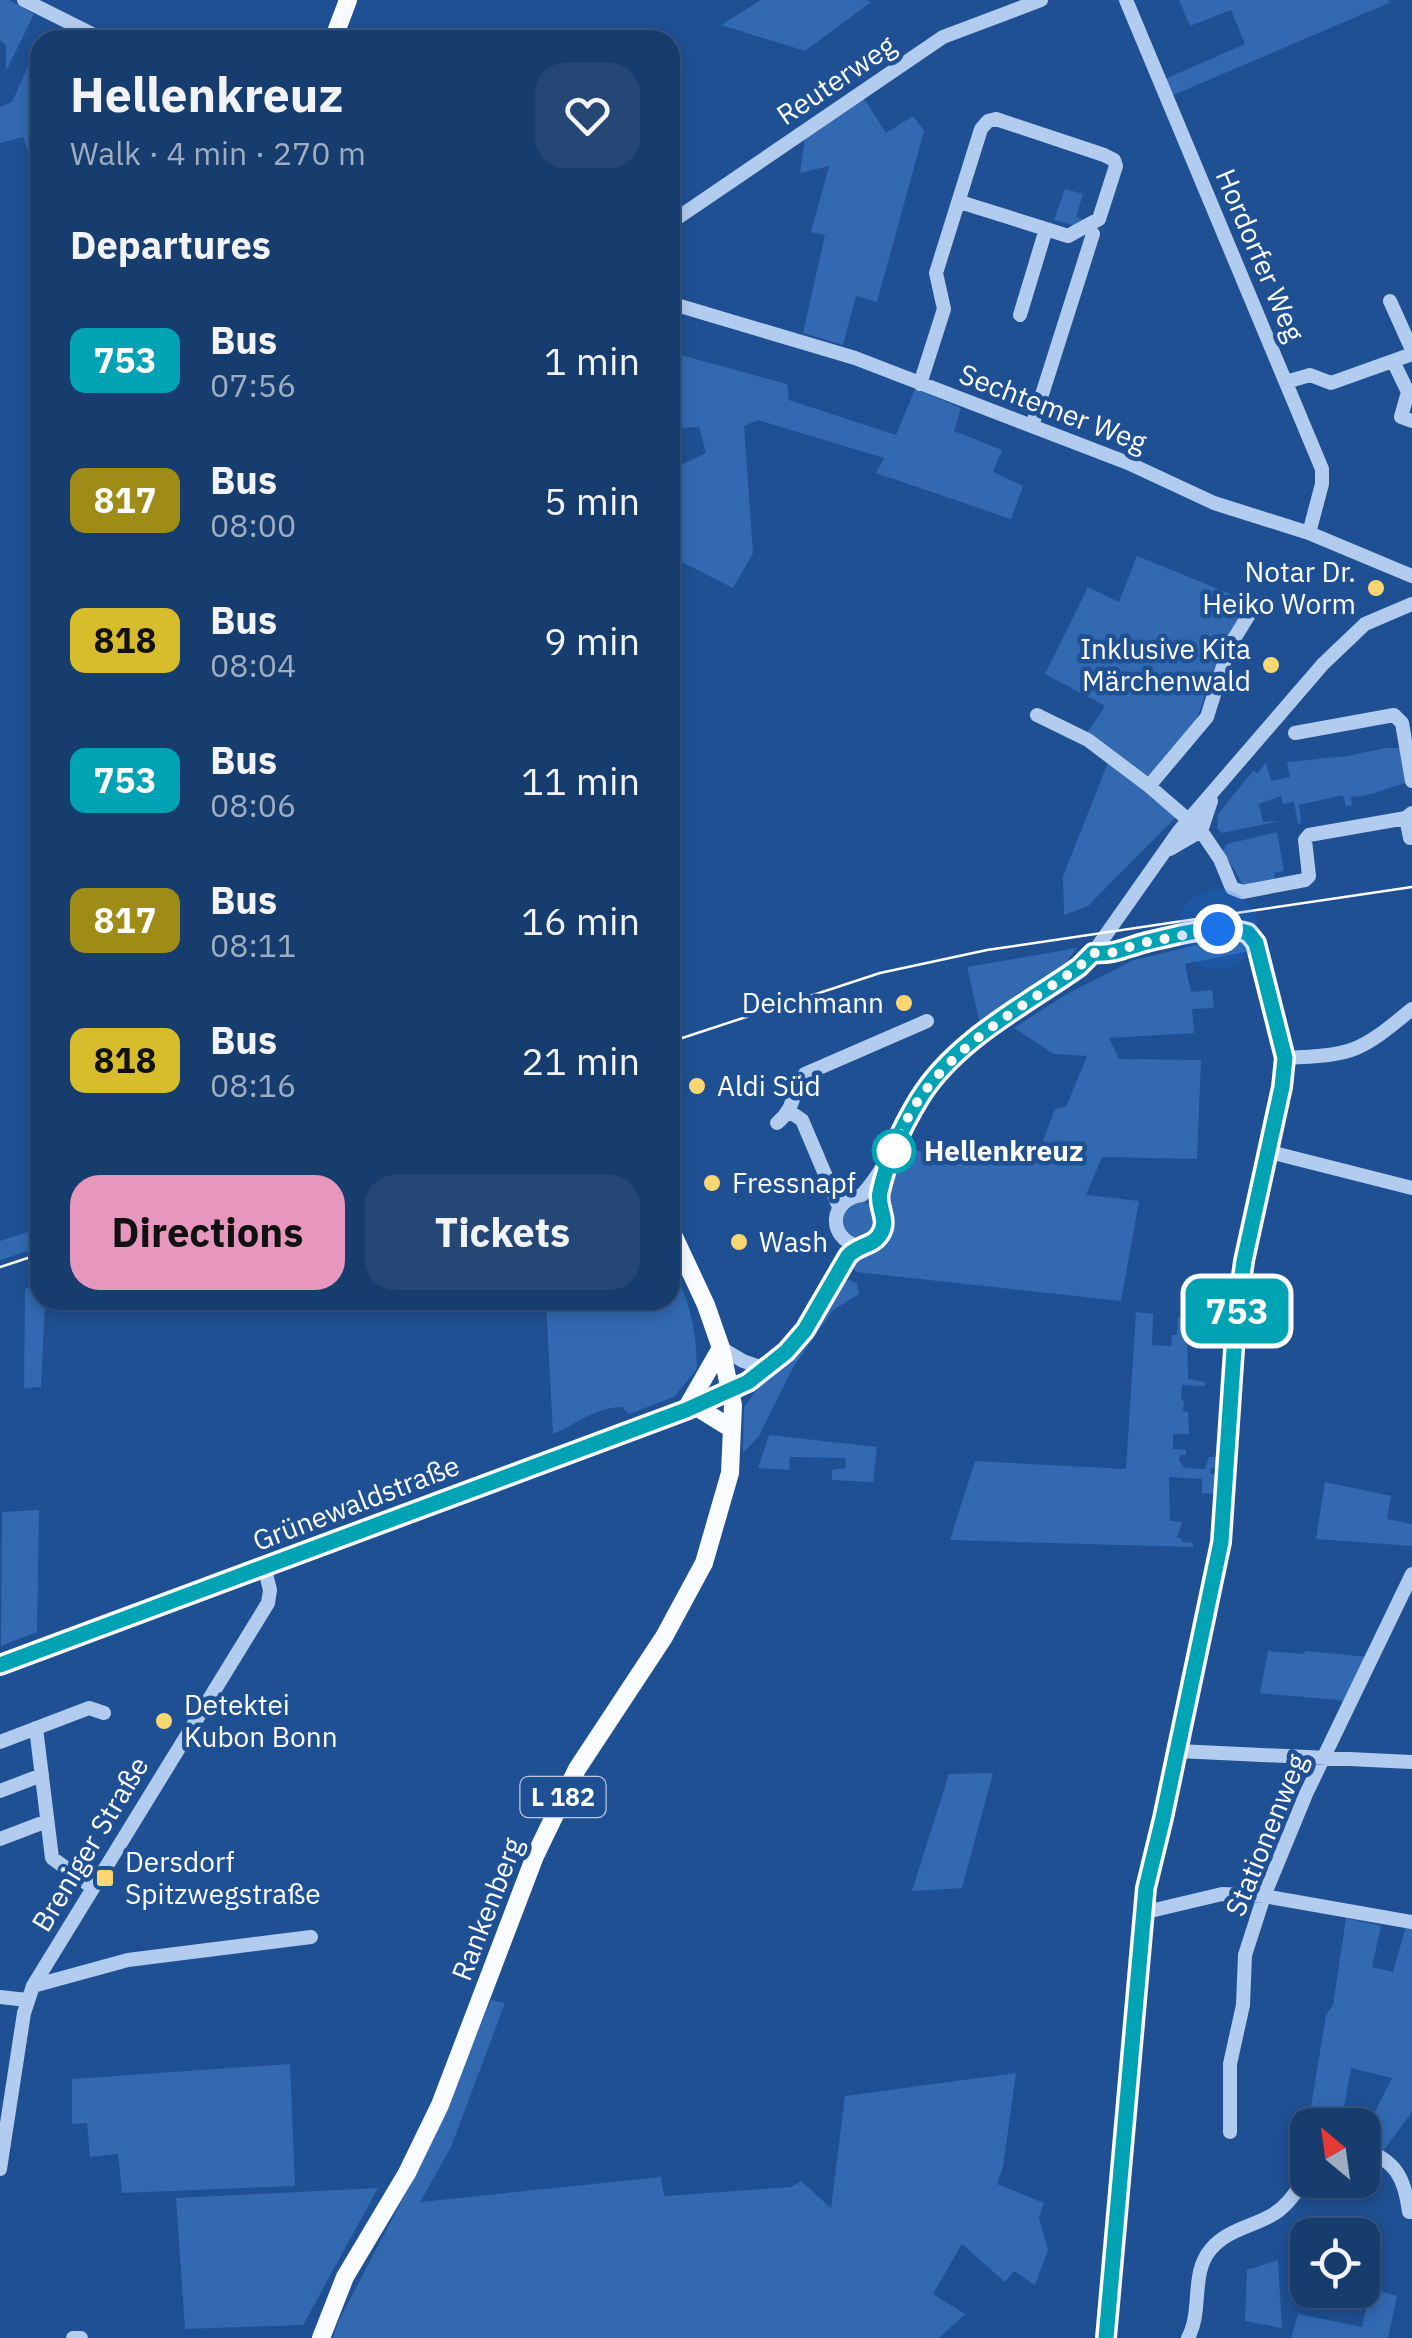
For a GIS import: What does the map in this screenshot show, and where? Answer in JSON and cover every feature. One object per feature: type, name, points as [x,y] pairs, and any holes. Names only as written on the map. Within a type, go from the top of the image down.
[{"type":"main road","points":[[337,30],[348,0]]},
{"type":"main road","name":"Rankenberg","points":[[322,2338],[345,2278],[407,2173],[440,2105],[535,1856],[577,1769],[664,1638],[704,1563],[730,1473],[731,1390],[721,1348],[680,1247]]},
{"type":"main road","points":[[721,1348],[690,1408],[732,1429]]},
{"type":"main road","name":"Grünewaldstraße","points":[[0,1666],[731,1390]]},
{"type":"street","points":[[24,0],[84,30]]},
{"type":"street","name":"Reuterweg","points":[[680,216],[942,37],[1042,0]]},
{"type":"street","name":"Hordorfer Weg","points":[[1126,0],[1323,474],[1309,533]]},
{"type":"street","points":[[920,384],[944,309],[936,272],[981,129],[988,121],[996,119],[1114,160],[1116,166],[1099,219],[1068,236],[960,202]]},
{"type":"street","points":[[1020,314],[1046,229]]},
{"type":"street","points":[[1032,426],[1092,234]]},
{"type":"street","points":[[1286,382],[1310,376],[1331,383],[1412,352],[1390,301]]},
{"type":"street","name":"Sechtemer Weg","points":[[680,305],[855,358],[1128,463],[1214,503],[1309,533],[1412,576]]},
{"type":"street","points":[[1392,361],[1408,392],[1401,417],[1412,421]]},
{"type":"street","points":[[834,1274],[842,1239],[835,1223],[894,1147],[921,1096],[946,1064],[1079,967],[1188,820],[1344,642],[1377,617],[1412,604]]},
{"type":"street","points":[[1149,786],[1207,717],[1229,647],[1251,610]]},
{"type":"street","points":[[1294,734],[1412,711]]},
{"type":"street","points":[[1038,715],[1088,740],[1201,831],[1232,888],[1242,892],[1306,880],[1309,876],[1305,840],[1309,835],[1409,815],[1410,838]]},
{"type":"street","points":[[1394,715],[1408,737],[1412,781]]},
{"type":"street","points":[[1165,854],[1201,831],[1213,796]]},
{"type":"street","points":[[1093,953],[1108,954],[1142,943],[1218,929],[1248,933],[1256,943],[1285,1058],[1236,1320],[1221,1542],[1142,1913],[1106,2338]]},
{"type":"street","points":[[1285,1058],[1325,1056],[1364,1048],[1412,1009]]},
{"type":"street","points":[[777,1123],[790,1112],[805,1074],[926,1021]]},
{"type":"street","points":[[790,1112],[802,1120],[827,1178],[850,1200],[879,1204]]},
{"type":"street","points":[[731,1390],[766,1369],[805,1330],[834,1274],[858,1246],[880,1235],[885,1220],[879,1204],[894,1147]]},
{"type":"street","points":[[1270,1152],[1412,1188]]},
{"type":"street","points":[[842,1239],[858,1246]]},
{"type":"street","points":[[721,1348],[766,1369]]},
{"type":"street","name":"Breniger Straße","points":[[0,2168],[30,1993],[268,1603],[270,1590],[264,1566]]},
{"type":"street","name":"Stationenweg","points":[[1230,2132],[1230,2064],[1243,2005],[1246,1955],[1264,1896],[1325,1756],[1412,1574]]},
{"type":"street","points":[[0,1742],[89,1708],[104,1713]]},
{"type":"street","points":[[36,1728],[52,1858],[92,1887]]},
{"type":"street","points":[[1178,1751],[1412,1762]]},
{"type":"street","points":[[0,1790],[42,1775]]},
{"type":"street","points":[[0,1839],[47,1821]]},
{"type":"street","points":[[1142,1913],[1222,1894],[1264,1896],[1412,1922]]},
{"type":"street","points":[[0,1997],[30,1993],[128,1960],[311,1937]]},
{"type":"street","points":[[1380,2157],[1398,2170],[1412,2212]]},
{"type":"street","points":[[1188,2338],[1202,2261],[1212,2246],[1234,2231],[1272,2215],[1291,2198]]},
{"type":"street","points":[[73,2338],[82,2338]]},
{"type":"shaded area","points":[[0,0],[9,0],[34,14],[6,71],[6,45],[0,40]]},
{"type":"shaded area","points":[[761,0],[871,2],[805,51],[721,25]]},
{"type":"shaded area","points":[[1179,0],[1389,3],[1171,96],[1165,79],[1245,44],[1231,10],[1190,26]]},
{"type":"shaded area","points":[[30,62],[30,157],[23,137],[0,143],[0,107],[12,102]]},
{"type":"shaded area","points":[[863,97],[886,133],[913,116],[924,131],[877,302],[856,296],[843,345],[803,333],[825,235],[811,232],[829,166],[800,173],[805,138]]},
{"type":"shaded area","points":[[1065,189],[1083,194],[1076,217],[1090,221],[1070,232],[1072,225],[1054,220]]},
{"type":"shaded area","points":[[680,355],[787,384],[789,400],[896,435],[915,389],[961,408],[954,431],[1002,450],[993,472],[1023,486],[1011,519],[876,473],[884,458],[758,420],[744,426],[753,553],[733,588],[680,561],[680,465],[706,453],[699,427],[680,428]]},
{"type":"shaded area","points":[[1137,556],[1248,601],[1225,640],[1197,718],[1147,777],[1087,733],[1105,706],[1045,674],[1088,587],[1119,602]]},
{"type":"shaded area","points":[[1400,748],[1407,783],[1351,796],[1352,805],[1346,806],[1343,795],[1299,805],[1298,824],[1294,802],[1283,804],[1281,796],[1259,804],[1263,822],[1280,821],[1222,833],[1217,828],[1218,814],[1253,771],[1258,773],[1266,762],[1271,781],[1290,777],[1287,762]]},
{"type":"shaded area","points":[[1109,760],[1175,818],[1088,906],[1064,915],[1063,876]]},
{"type":"shaded area","points":[[1277,832],[1284,871],[1274,873],[1276,882],[1243,885],[1223,851],[1227,844]]},
{"type":"shaded area","points":[[1224,938],[1240,940],[1250,951],[1185,964],[1191,992],[1212,990],[1214,1008],[1192,1009],[1194,1033],[1109,1038],[1119,1059],[1201,1060],[1197,1159],[1102,1157],[1086,1195],[1139,1201],[1121,1301],[856,1272],[853,1266],[860,1254],[887,1241],[895,1224],[889,1194],[904,1150],[1037,1157],[1055,1109],[1066,1107],[1087,1056],[1054,1054],[1014,1028],[1065,995],[1134,960]]},
{"type":"shaded area","points":[[1077,948],[1066,962],[980,1024],[967,967]]},
{"type":"shaded area","points":[[860,1202],[873,1207],[878,1220],[873,1233],[860,1238],[847,1233],[842,1220],[847,1207]]},
{"type":"shaded area","points":[[30,1231],[30,1250],[0,1260],[0,1241]]},
{"type":"shaded area","points":[[849,1280],[857,1284],[859,1294],[833,1310],[792,1369],[759,1436],[743,1453],[744,1407],[759,1387],[795,1355],[819,1322],[839,1283]]},
{"type":"shaded area","points":[[680,1285],[691,1316],[697,1369],[674,1397],[629,1414],[622,1407],[604,1410],[553,1434],[547,1310],[680,1310]]},
{"type":"shaded area","points":[[30,1287],[30,1310],[45,1310],[41,1387],[24,1388],[25,1289]]},
{"type":"shaded area","points":[[1136,1312],[1153,1314],[1152,1345],[1171,1346],[1172,1335],[1177,1335],[1178,1317],[1221,1321],[1228,1330],[1227,1338],[1211,1337],[1212,1326],[1192,1325],[1187,1337],[1188,1379],[1205,1382],[1205,1386],[1182,1385],[1181,1400],[1183,1411],[1188,1412],[1189,1434],[1173,1434],[1173,1449],[1186,1450],[1179,1460],[1184,1468],[1205,1469],[1209,1457],[1220,1457],[1219,1468],[1210,1468],[1211,1474],[1219,1474],[1217,1494],[1202,1493],[1202,1479],[1169,1477],[1170,1521],[1182,1522],[1177,1538],[1193,1543],[1193,1547],[950,1540],[975,1461],[1126,1469]]},
{"type":"shaded area","points":[[769,1435],[877,1447],[873,1482],[832,1480],[832,1470],[846,1468],[845,1458],[790,1457],[789,1470],[758,1468]]},
{"type":"shaded area","points":[[1325,1482],[1391,1496],[1387,1519],[1412,1524],[1412,1546],[1316,1539]]},
{"type":"shaded area","points":[[39,1510],[37,1632],[1,1646],[2,1512]]},
{"type":"shaded area","points":[[1268,1651],[1369,1657],[1348,1701],[1260,1693]]},
{"type":"shaded area","points":[[993,1773],[962,1888],[912,1891],[949,1774]]},
{"type":"shaded area","points":[[1346,1918],[1381,1926],[1372,1967],[1393,1972],[1406,1926],[1412,1928],[1412,2112],[1384,2150],[1380,2149],[1380,2108],[1377,2108],[1392,2078],[1351,2068],[1344,2108],[1311,2108],[1326,2015],[1333,2005]]},
{"type":"shaded area","points":[[491,2000],[505,2003],[451,2147],[420,2202],[661,2177],[664,2196],[791,2187],[801,2181],[831,2208],[845,2096],[1016,2073],[1003,2167],[997,2184],[1044,2203],[1039,2218],[1048,2250],[1035,2285],[1014,2271],[1005,2282],[962,2244],[933,2294],[965,2314],[939,2338],[333,2338],[429,2149]]},
{"type":"shaded area","points":[[290,2064],[295,2186],[122,2193],[118,2154],[90,2157],[87,2123],[72,2124],[72,2079]]},
{"type":"shaded area","points":[[378,2188],[303,2325],[185,2329],[176,2198]]},
{"type":"shaded area","points":[[1278,2260],[1282,2328],[1245,2321],[1247,2270]]},
{"type":"shaded area","points":[[1380,2291],[1397,2296],[1388,2338],[1291,2338],[1298,2314],[1362,2327],[1366,2308],[1380,2308]]},
{"type":"tram line","points":[[680,1039],[880,973],[987,950],[1412,887]]},
{"type":"tram line","points":[[0,1267],[30,1257]]},
{"type":"bus line","name":"753","points":[[0,1665],[686,1410],[748,1382],[786,1352],[805,1330],[834,1274],[848,1256],[880,1235],[885,1220],[879,1204],[880,1192],[894,1147],[921,1096],[962,1049],[1079,967],[1093,953],[1124,951],[1142,943],[1218,929],[1248,933],[1256,943],[1285,1058],[1236,1320],[1221,1542],[1146,1888],[1106,2338]]},
{"type":"place","name":"Notar Dr. Heiko Worm","points":[[1376,588]]},
{"type":"place","name":"Inklusive Kita Märchenwald","points":[[1271,665]]},
{"type":"place","name":"Deichmann","points":[[904,1003]]},
{"type":"place","name":"Aldi Süd","points":[[697,1086]]},
{"type":"place","name":"Hellenkreuz","points":[[894,1151]]},
{"type":"place","name":"Fressnapf","points":[[712,1183]]},
{"type":"place","name":"Wash","points":[[739,1242]]},
{"type":"place","name":"Detektei Kubon Bonn","points":[[164,1721]]},
{"type":"place","name":"Dersdorf Spitzwegstraße","points":[[105,1878]]},
{"type":"route","points":[[894,1151],[921,1096],[946,1064],[1093,953],[1124,951],[1142,943],[1218,929]]}]
